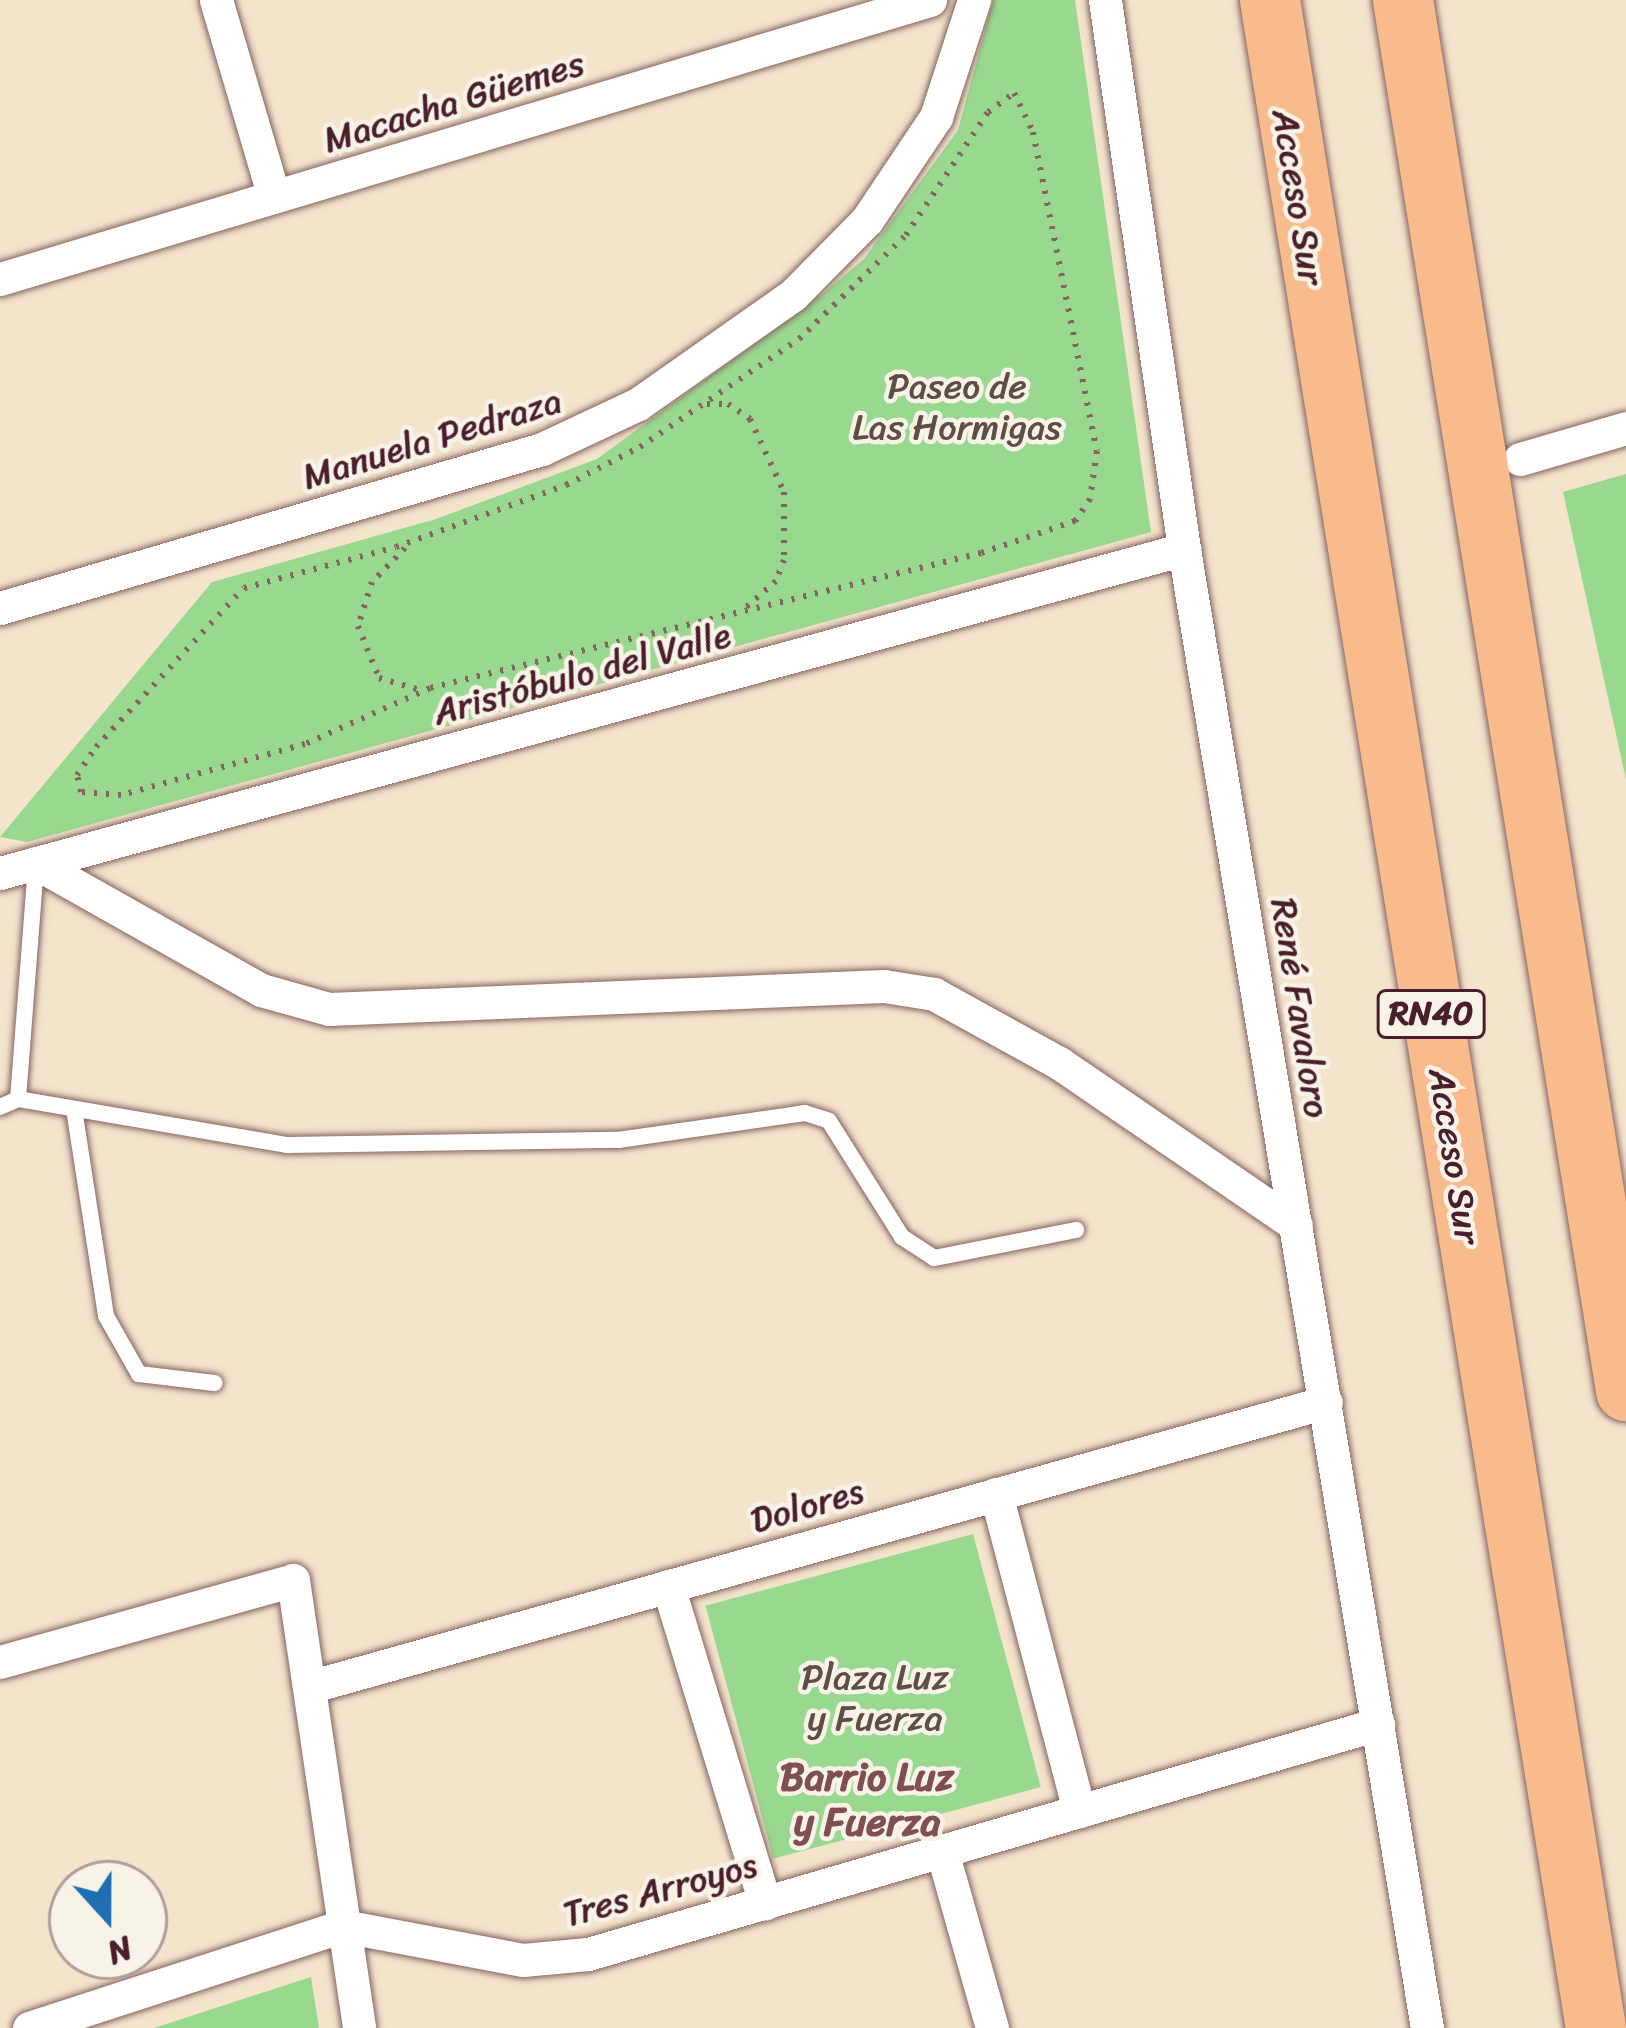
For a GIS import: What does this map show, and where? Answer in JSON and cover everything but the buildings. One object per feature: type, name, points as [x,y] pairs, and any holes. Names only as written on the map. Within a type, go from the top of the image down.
[{"type":"highway","name":"Acceso Sur","points":[[1270,0],[1596,2028]]},
{"type":"highway","points":[[1403,0],[1626,1391]]},
{"type":"street","points":[[216,0],[274,197]]},
{"type":"street","name":"Macacha Güemes","points":[[0,279],[930,0]]},
{"type":"street","name":"Manuela Pedraza","points":[[0,608],[542,449],[638,404],[793,296],[867,220],[936,117],[974,0]]},
{"type":"street","name":"René Favaloro","points":[[1105,0],[1184,549],[1427,2028]]},
{"type":"street","points":[[1520,458],[1626,428]]},
{"type":"street","name":"Aristóbulo del Valle","points":[[0,873],[1184,549]]},
{"type":"street","points":[[36,863],[261,990],[329,1009],[884,986],[934,994],[1060,1064],[1296,1225]]},
{"type":"street","name":"Dolores","points":[[309,1687],[1326,1402]]},
{"type":"street","points":[[996,1494],[1079,1811]]},
{"type":"street","points":[[0,1661],[292,1580],[359,2028]]},
{"type":"street","points":[[668,1586],[765,1903]]},
{"type":"street","name":"Tres Arroyos","points":[[29,2028],[343,1926],[555,1959],[765,1903],[1378,1724]]},
{"type":"street","points":[[942,1851],[992,2028]]},
{"type":"lane","points":[[18,1100],[36,863]]},
{"type":"lane","points":[[0,1108],[18,1100],[287,1145],[618,1140],[806,1113],[830,1120],[902,1237],[934,1258],[1076,1230]]},
{"type":"lane","points":[[74,1109],[106,1316],[140,1373],[214,1384]]},
{"type":"path","points":[[1003,94],[1021,99],[1097,451],[1090,499],[1075,521],[1044,535],[430,688],[305,744],[121,795],[81,792],[77,775],[96,748],[244,588],[418,540],[586,476],[705,405],[868,277],[906,235],[1003,94]]},
{"type":"path","points":[[705,405],[728,404],[750,419],[770,451],[787,508],[776,581],[735,614]]},
{"type":"path","points":[[418,540],[380,570],[358,626],[379,678],[394,688],[430,688]]},
{"type":"green space","name":"Paseo de Las Hormigas","points":[[993,0],[1075,0],[1151,532],[27,842],[0,837],[212,582],[436,519],[597,459],[864,259],[958,130]]},
{"type":"green space","points":[[1626,474],[1626,780],[1563,492]]},
{"type":"green space","name":"Plaza Luz y Fuerza","points":[[973,1534],[1041,1787],[773,1859],[705,1606]]},
{"type":"green space","points":[[311,1977],[319,2028],[154,2028]]},
{"type":"district","name":"Barrio Luz y Fuerza","points":[[867,1800]]}]
